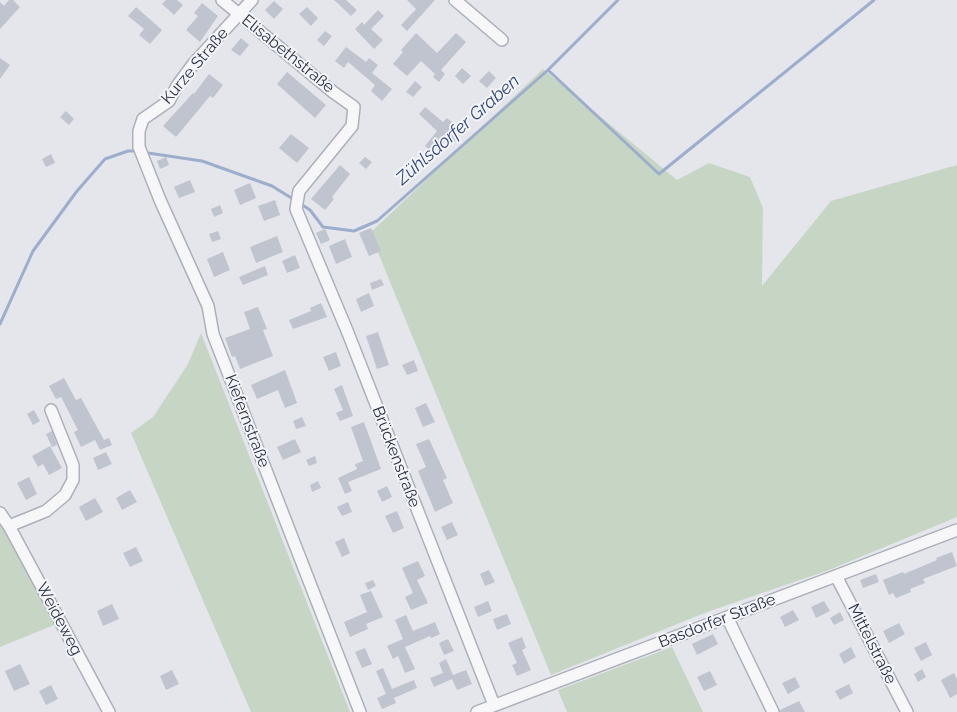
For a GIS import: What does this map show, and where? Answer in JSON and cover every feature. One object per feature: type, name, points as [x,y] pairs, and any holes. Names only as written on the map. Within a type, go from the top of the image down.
[{"type":"street","name":"Elisabethstraße","points":[[222,0],[333,92],[354,107],[352,126],[299,191],[296,209]]},
{"type":"street","name":"Kurze Straße","points":[[138,131],[144,119],[169,101],[177,86],[194,63],[252,0]]},
{"type":"street","points":[[455,0],[502,40]]},
{"type":"street","name":"Kiefernstraße","points":[[138,131],[139,147],[160,200],[208,306],[216,342],[360,712]]},
{"type":"street","name":"Brückenstraße","points":[[296,209],[359,361],[494,705]]},
{"type":"street","points":[[9,526],[46,511],[65,495],[73,480],[73,465],[51,410]]},
{"type":"street","name":"Weideweg","points":[[0,512],[109,712]]},
{"type":"street","name":"Basdorfer Straße","points":[[479,712],[957,530]]},
{"type":"street","name":"Mittelstraße","points":[[836,576],[907,712]]},
{"type":"street","points":[[728,617],[773,712]]},
{"type":"green space","points":[[543,69],[677,180],[709,163],[750,177],[763,208],[762,286],[831,201],[957,165],[957,517],[829,570],[707,612],[551,675],[370,233]]},
{"type":"green space","points":[[201,333],[350,712],[251,712],[131,433],[153,417],[188,364]]},
{"type":"green space","points":[[0,516],[59,623],[0,647]]},
{"type":"green space","points":[[672,647],[703,712],[567,712],[558,690]]},
{"type":"building","points":[[9,0],[13,0],[20,7],[0,29],[0,2],[4,6]]},
{"type":"building","points":[[166,0],[177,0],[183,5],[174,15],[162,4]]},
{"type":"building","points":[[334,0],[346,0],[357,10],[351,16]]},
{"type":"building","points":[[407,0],[435,0],[407,31],[401,25],[416,9]]},
{"type":"building","points":[[274,1],[283,9],[274,19],[265,10]]},
{"type":"building","points":[[202,3],[218,16],[200,42],[186,30],[198,16],[194,13]]},
{"type":"building","points":[[136,7],[162,30],[150,44],[139,35],[144,29],[128,16]]},
{"type":"building","points":[[307,7],[318,18],[311,26],[299,14]]},
{"type":"building","points":[[378,10],[384,16],[371,29],[383,40],[374,49],[355,29],[362,22],[364,25]]},
{"type":"building","points":[[325,31],[332,36],[324,46],[317,40]]},
{"type":"building","points":[[416,33],[437,53],[456,33],[466,42],[441,70],[445,74],[439,82],[433,77],[435,74],[421,61],[407,76],[393,64],[403,52],[401,50]]},
{"type":"building","points":[[241,38],[249,45],[240,56],[231,50]]},
{"type":"building","points":[[346,47],[366,62],[369,58],[378,65],[372,73],[392,89],[382,101],[371,91],[375,85],[348,62],[344,68],[335,61]]},
{"type":"building","points":[[0,58],[10,65],[0,79]]},
{"type":"building","points":[[462,68],[471,76],[463,84],[455,76]]},
{"type":"building","points":[[489,71],[496,78],[487,88],[479,81]]},
{"type":"building","points":[[287,72],[326,105],[315,118],[277,84]]},
{"type":"building","points":[[209,74],[223,85],[213,98],[210,96],[176,137],[163,126],[194,94]]},
{"type":"building","points":[[415,81],[422,87],[413,97],[406,92]]},
{"type":"building","points":[[425,107],[443,122],[447,118],[463,131],[454,143],[444,135],[431,151],[425,146],[437,131],[419,114]]},
{"type":"building","points":[[66,111],[74,119],[69,125],[60,117]]},
{"type":"building","points":[[291,134],[309,148],[297,163],[279,148]]},
{"type":"building","points":[[51,154],[55,163],[46,167],[42,159]]},
{"type":"building","points":[[166,157],[169,165],[160,169],[157,161]]},
{"type":"building","points":[[365,157],[372,162],[366,169],[359,163]]},
{"type":"building","points":[[340,165],[350,174],[332,197],[334,199],[325,210],[311,199]]},
{"type":"building","points":[[190,180],[195,192],[179,198],[174,187]]},
{"type":"building","points":[[250,183],[256,198],[240,205],[234,190]]},
{"type":"building","points":[[275,200],[280,215],[264,221],[258,206]]},
{"type":"building","points":[[220,205],[223,213],[214,217],[211,209]]},
{"type":"building","points":[[371,228],[381,251],[369,256],[359,233]]},
{"type":"building","points":[[325,229],[330,240],[321,244],[316,233]]},
{"type":"building","points":[[218,231],[221,239],[212,242],[209,234]]},
{"type":"building","points":[[277,236],[283,252],[256,263],[250,247]]},
{"type":"building","points":[[345,239],[352,257],[336,264],[329,246]]},
{"type":"building","points":[[223,252],[230,270],[214,277],[207,259]]},
{"type":"building","points":[[295,255],[300,268],[287,273],[282,261]]},
{"type":"building","points":[[265,266],[268,275],[243,285],[239,277]]},
{"type":"building","points":[[381,279],[384,285],[372,290],[370,283]]},
{"type":"building","points":[[369,293],[374,306],[361,312],[356,299]]},
{"type":"building","points":[[321,303],[327,317],[293,329],[289,320],[311,311],[310,308]]},
{"type":"building","points":[[258,307],[267,329],[263,330],[273,356],[240,369],[235,356],[232,357],[225,338],[250,329],[244,312]]},
{"type":"building","points":[[378,332],[389,365],[377,369],[366,336]]},
{"type":"building","points":[[336,352],[341,366],[329,371],[323,357]]},
{"type":"building","points":[[414,360],[418,371],[407,375],[402,365]]},
{"type":"building","points":[[285,370],[297,403],[285,408],[278,390],[257,399],[251,385]]},
{"type":"building","points":[[64,378],[76,400],[81,398],[104,440],[109,438],[112,445],[100,450],[95,440],[81,447],[74,432],[78,430],[61,397],[56,399],[49,386]]},
{"type":"building","points":[[342,385],[353,416],[340,421],[336,413],[343,410],[334,389]]},
{"type":"building","points":[[426,403],[435,422],[423,427],[415,408]]},
{"type":"building","points":[[34,410],[40,421],[33,425],[27,414]]},
{"type":"building","points":[[302,417],[306,426],[296,429],[293,421]]},
{"type":"building","points":[[364,422],[381,469],[348,482],[352,491],[345,494],[338,478],[357,469],[355,464],[363,461],[351,427]]},
{"type":"building","points":[[52,431],[57,445],[52,447],[46,434]]},
{"type":"building","points":[[295,439],[301,452],[283,460],[277,447]]},
{"type":"building","points":[[429,439],[447,478],[443,480],[453,503],[435,512],[418,471],[426,467],[416,444]]},
{"type":"building","points":[[50,446],[62,468],[49,475],[43,464],[38,467],[32,456]]},
{"type":"building","points":[[106,452],[112,464],[98,470],[93,458]]},
{"type":"building","points":[[315,456],[317,463],[309,466],[306,460]]},
{"type":"building","points":[[29,477],[37,494],[26,500],[17,483]]},
{"type":"building","points":[[318,481],[321,488],[312,492],[310,485]]},
{"type":"building","points":[[387,486],[392,497],[382,502],[377,491]]},
{"type":"building","points":[[130,490],[137,502],[122,510],[116,498]]},
{"type":"building","points":[[95,498],[103,512],[86,521],[79,507]]},
{"type":"building","points":[[348,502],[352,512],[342,516],[337,507]]},
{"type":"building","points":[[397,511],[404,528],[393,533],[385,516]]},
{"type":"building","points":[[452,522],[458,535],[447,540],[441,527]]},
{"type":"building","points":[[344,538],[350,553],[342,557],[335,542]]},
{"type":"building","points":[[136,547],[143,561],[130,567],[123,553]]},
{"type":"building","points":[[952,552],[957,566],[923,579],[925,583],[910,589],[911,592],[896,598],[893,593],[889,595],[883,580],[903,572],[904,574]]},
{"type":"building","points":[[418,561],[425,576],[417,580],[428,603],[411,610],[405,597],[413,593],[402,568]]},
{"type":"building","points":[[489,570],[495,582],[485,586],[480,574]]},
{"type":"building","points":[[876,574],[879,582],[863,588],[860,580]]},
{"type":"building","points":[[373,580],[376,586],[368,590],[365,583]]},
{"type":"building","points":[[371,591],[383,617],[366,624],[368,629],[350,637],[344,622],[367,612],[360,595]]},
{"type":"building","points":[[488,601],[492,611],[478,617],[474,607]]},
{"type":"building","points":[[824,601],[830,611],[816,618],[811,607]]},
{"type":"building","points":[[112,604],[119,619],[103,626],[97,611]]},
{"type":"building","points":[[793,610],[799,620],[785,627],[780,617]]},
{"type":"building","points":[[840,612],[844,620],[834,625],[830,618]]},
{"type":"building","points":[[507,614],[511,624],[497,630],[493,619]]},
{"type":"building","points":[[406,615],[413,631],[435,622],[440,634],[431,638],[430,636],[405,647],[415,669],[405,673],[398,656],[393,659],[387,646],[403,639],[395,620]]},
{"type":"building","points":[[899,623],[905,634],[889,643],[883,631]]},
{"type":"building","points":[[713,634],[718,644],[697,655],[692,644]]},
{"type":"building","points":[[522,637],[526,648],[522,650],[531,670],[517,676],[512,665],[517,663],[508,643]]},
{"type":"building","points":[[448,639],[454,651],[444,655],[439,643]]},
{"type":"building","points":[[926,642],[932,655],[921,661],[914,648]]},
{"type":"building","points":[[851,647],[856,657],[844,664],[839,654]]},
{"type":"building","points":[[365,648],[372,664],[362,668],[355,652]]},
{"type":"building","points":[[446,659],[453,675],[466,670],[472,684],[457,690],[452,679],[434,687],[430,678],[443,673],[439,663]]},
{"type":"building","points":[[20,664],[30,684],[14,691],[5,671]]},
{"type":"building","points":[[383,668],[392,689],[414,680],[417,688],[394,698],[396,703],[382,709],[377,698],[386,694],[376,671]]},
{"type":"building","points":[[922,669],[926,677],[918,682],[914,674]]},
{"type":"building","points":[[172,670],[179,684],[166,690],[160,676]]},
{"type":"building","points":[[710,671],[717,685],[704,691],[697,677]]},
{"type":"building","points":[[954,673],[957,679],[957,694],[950,698],[941,680]]},
{"type":"building","points":[[795,677],[800,687],[788,694],[782,683]]},
{"type":"building","points":[[849,684],[853,693],[840,700],[835,691]]},
{"type":"building","points":[[51,685],[58,699],[46,705],[39,691]]},
{"type":"building","points":[[799,701],[805,712],[780,712],[780,710]]},
{"type":"waterway","name":"Zühlsdorfer Graben","points":[[304,206],[310,210],[323,227],[354,231],[377,221],[548,70],[618,0]]},
{"type":"waterway","points":[[548,70],[659,174],[874,0]]},
{"type":"waterway","name":"Zühlsdorfer Graben","points":[[0,324],[33,251],[77,191],[105,159],[128,151],[135,151]]},
{"type":"waterway","name":"Zühlsdorfer Graben","points":[[148,153],[202,161],[272,186],[293,199]]}]
